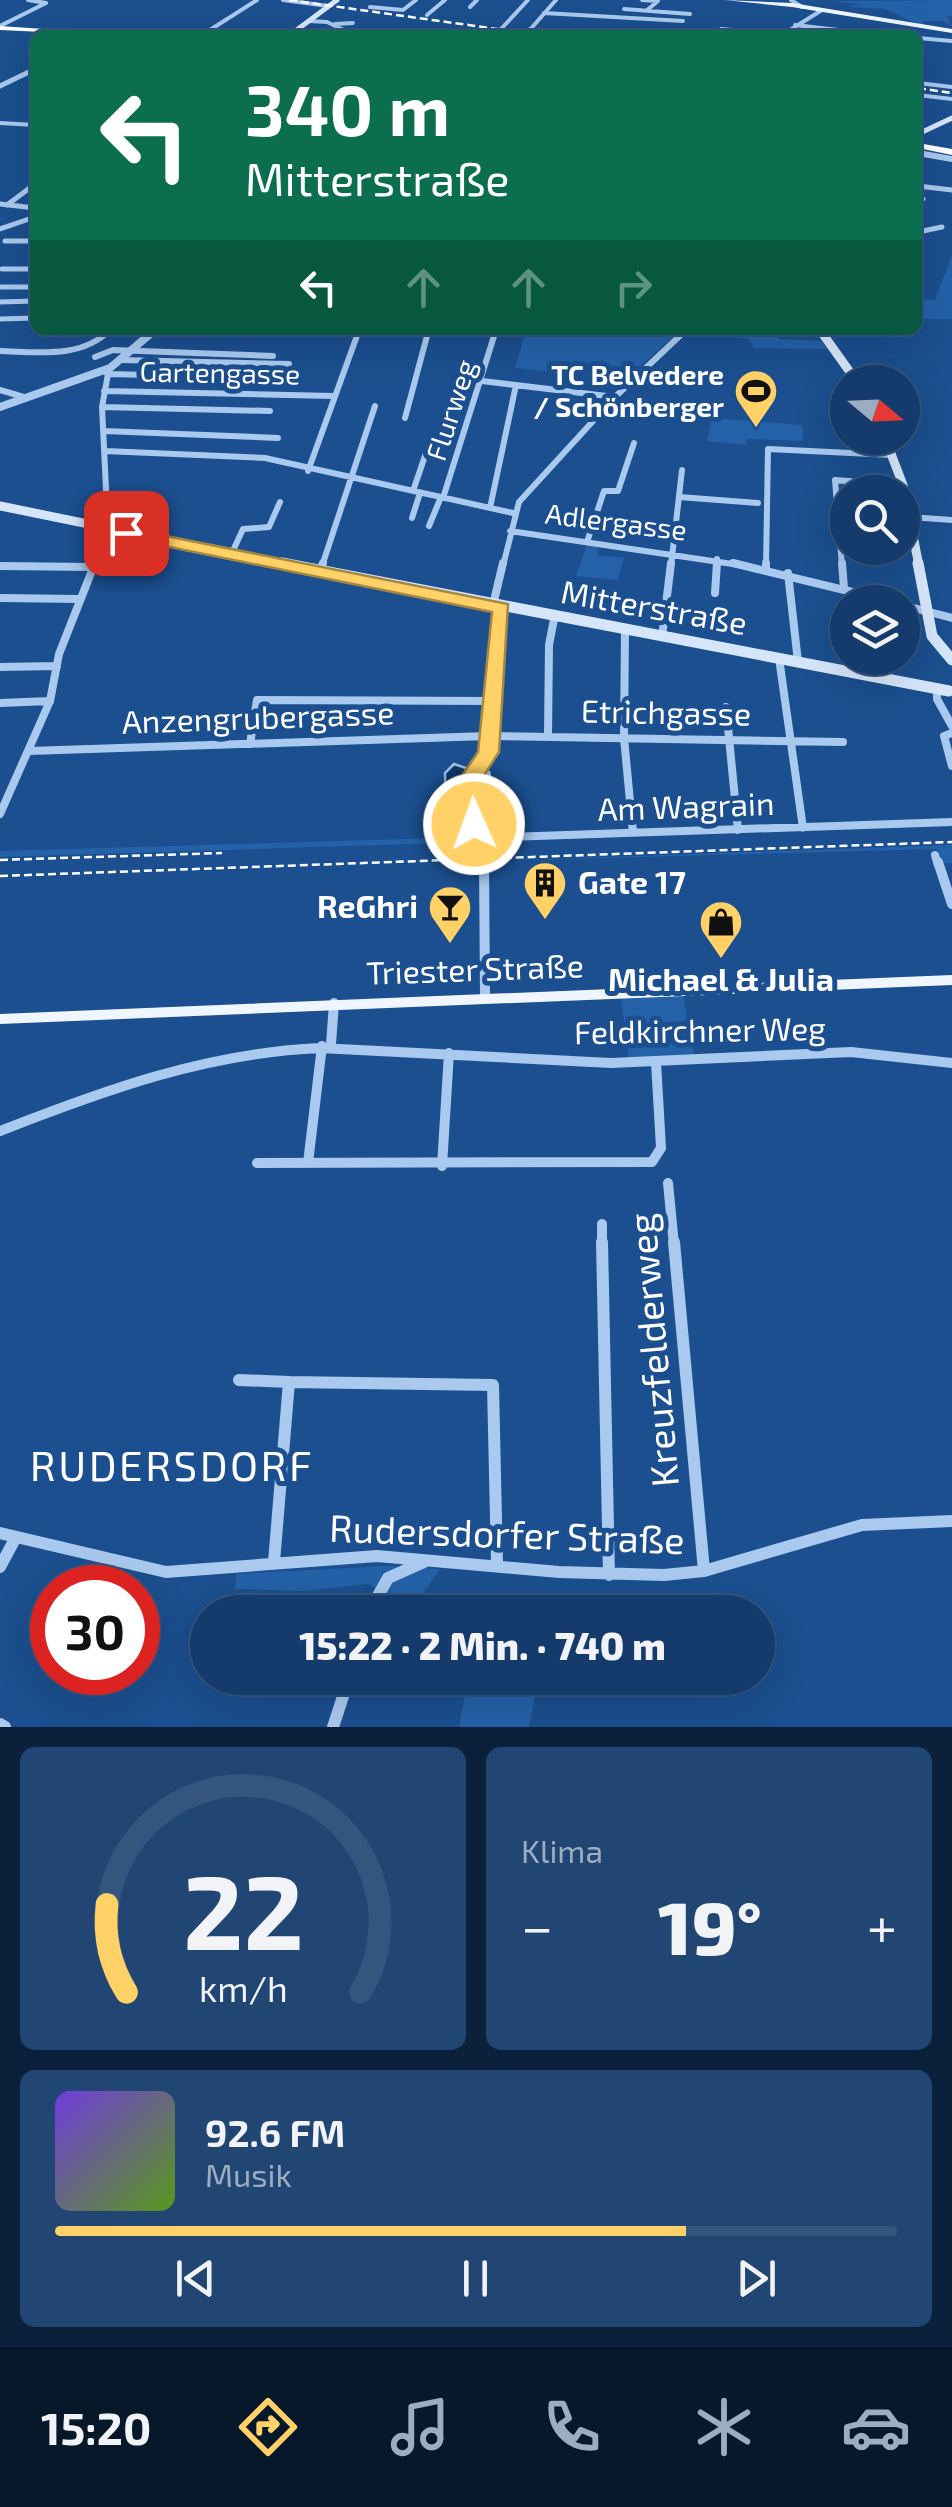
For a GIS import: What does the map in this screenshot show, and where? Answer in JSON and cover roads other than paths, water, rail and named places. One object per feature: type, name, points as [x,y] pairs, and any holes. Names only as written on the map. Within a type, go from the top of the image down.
[{"type":"highway","points":[[0,27],[30,30]]},
{"type":"highway","points":[[0,27],[38,30]]},
{"type":"highway","points":[[922,150],[952,155]]},
{"type":"main road","points":[[297,30],[337,0]]},
{"type":"main road","points":[[726,0],[796,4],[951,29]]},
{"type":"main road","points":[[922,132],[949,121]]},
{"type":"main road","points":[[824,335],[845,365]]},
{"type":"main road","points":[[892,455],[899,475]]},
{"type":"main road","name":"Mitterstraße","points":[[0,506],[554,619],[948,691]]},
{"type":"main road","points":[[918,565],[932,636],[952,660]]},
{"type":"main road","name":"Triester Straße","points":[[0,1019],[952,971]]},
{"type":"main road","name":"Triester Straße","points":[[0,1010],[952,980]]},
{"type":"street","points":[[0,27],[46,3],[28,0]]},
{"type":"street","points":[[210,30],[257,0]]},
{"type":"street","points":[[284,0],[329,8]]},
{"type":"street","points":[[378,0],[370,7],[403,10],[416,0]]},
{"type":"street","points":[[427,15],[445,0]]},
{"type":"street","points":[[470,7],[477,0]]},
{"type":"street","points":[[501,29],[528,0]]},
{"type":"street","points":[[529,30],[556,0]]},
{"type":"street","points":[[642,0],[658,1],[647,19]]},
{"type":"street","points":[[624,10],[690,14]]},
{"type":"street","points":[[788,30],[822,10]]},
{"type":"street","points":[[544,13],[683,21]]},
{"type":"street","points":[[309,21],[353,24]]},
{"type":"street","points":[[332,24],[344,30]]},
{"type":"street","points":[[794,25],[839,30]]},
{"type":"street","points":[[811,30],[822,28]]},
{"type":"street","points":[[721,29],[731,30]]},
{"type":"street","points":[[922,38],[952,41]]},
{"type":"street","points":[[0,86],[30,71]]},
{"type":"street","points":[[922,83],[952,87]]},
{"type":"street","points":[[922,95],[952,98]]},
{"type":"street","points":[[0,122],[30,125]]},
{"type":"street","points":[[922,186],[952,190]]},
{"type":"street","points":[[3,205],[30,187]]},
{"type":"street","points":[[3,205],[30,208]]},
{"type":"street","points":[[2,227],[30,219]]},
{"type":"street","points":[[0,249],[15,224]]},
{"type":"street","points":[[922,231],[942,227]]},
{"type":"street","points":[[5,241],[30,240]]},
{"type":"street","points":[[2,269],[30,269]]},
{"type":"street","points":[[0,287],[30,287]]},
{"type":"street","points":[[0,302],[30,301]]},
{"type":"street","points":[[0,319],[30,318]]},
{"type":"street","points":[[0,351],[75,350],[106,335]]},
{"type":"street","points":[[1,809],[50,702],[78,599],[108,530],[102,407],[106,372],[150,335]]},
{"type":"street","points":[[308,471],[358,335]]},
{"type":"street","points":[[392,335],[460,335]]},
{"type":"street","name":"Flurweg","points":[[429,526],[482,382],[495,335]]},
{"type":"street","points":[[484,993],[480,846],[472,782],[488,754],[497,607],[513,513],[534,481],[681,335]]},
{"type":"street","points":[[406,418],[426,336]]},
{"type":"street","points":[[95,357],[113,350],[273,356]]},
{"type":"street","points":[[121,360],[289,364]]},
{"type":"street","points":[[0,407],[106,372],[281,378]]},
{"type":"street","points":[[482,382],[615,397]]},
{"type":"street","points":[[490,508],[516,385]]},
{"type":"street","points":[[0,390],[27,398]]},
{"type":"street","name":"Gartengasse","points":[[104,391],[334,396]]},
{"type":"street","points":[[320,571],[354,480],[375,406]]},
{"type":"street","points":[[102,407],[270,411]]},
{"type":"street","points":[[104,432],[278,438]]},
{"type":"street","points":[[588,539],[604,491],[618,491],[634,444]]},
{"type":"street","points":[[412,518],[428,447]]},
{"type":"street","points":[[766,569],[768,450],[830,453]]},
{"type":"street","points":[[106,452],[265,458],[308,471],[513,513]]},
{"type":"street","points":[[879,455],[880,467]]},
{"type":"street","points":[[662,637],[682,470]]},
{"type":"street","points":[[679,498],[758,503]]},
{"type":"street","points":[[231,554],[244,528],[269,527],[280,502]]},
{"type":"street","points":[[920,518],[952,520]]},
{"type":"street","name":"Adlergasse","points":[[510,532],[672,550],[833,585]]},
{"type":"street","name":"Adlergasse","points":[[715,594],[716,559]]},
{"type":"street","points":[[0,566],[92,568]]},
{"type":"street","points":[[788,573],[798,662]]},
{"type":"street","points":[[0,598],[78,599]]},
{"type":"street","points":[[920,610],[952,618]]},
{"type":"street","points":[[548,736],[548,645],[554,619]]},
{"type":"street","points":[[625,631],[624,738],[633,833]]},
{"type":"street","points":[[779,658],[803,828]]},
{"type":"street","points":[[0,668],[57,666]]},
{"type":"street","points":[[948,691],[936,699],[951,725],[944,736],[952,766]]},
{"type":"street","points":[[250,744],[257,700],[492,700]]},
{"type":"street","points":[[0,703],[50,702]]},
{"type":"street","points":[[726,706],[726,739],[738,830]]},
{"type":"street","name":"Etrichgasse","points":[[488,736],[843,742]]},
{"type":"street","name":"Anzengrubergasse","points":[[29,751],[488,736]]},
{"type":"street","name":"Am Wagrain","points":[[478,767],[487,774],[484,804],[498,834],[952,822]]},
{"type":"street","points":[[935,855],[952,904]]},
{"type":"street","points":[[308,1163],[334,1004]]},
{"type":"street","name":"Feldkirchner Weg","points":[[0,1131],[111,1087],[232,1053],[326,1045],[367,1052],[656,1062],[851,1052],[952,1063]]},
{"type":"street","points":[[442,1166],[449,1053]]},
{"type":"street","points":[[257,1163],[442,1166],[652,1162],[662,1148],[656,1062]]},
{"type":"street","name":"Kreuzfelderweg","points":[[668,1183],[704,1570]]},
{"type":"street","points":[[602,1224],[609,1575]]},
{"type":"street","points":[[238,1380],[492,1384],[497,1565]]},
{"type":"street","points":[[274,1562],[289,1382]]},
{"type":"street","name":"Rudersdorfer Straße","points":[[0,1533],[166,1572],[377,1556],[609,1575],[704,1570],[848,1528],[952,1521]]},
{"type":"street","points":[[0,1567],[15,1539]]},
{"type":"street","points":[[375,1595],[378,1584],[394,1570],[436,1558]]},
{"type":"street","points":[[334,1727],[344,1695]]},
{"type":"tunnel","points":[[479,841],[481,850]]},
{"type":"railway","points":[[289,0],[504,30]]},
{"type":"railway","points":[[922,89],[952,93]]},
{"type":"railway","points":[[0,876],[952,842]]},
{"type":"railway","points":[[0,860],[222,853]]},
{"type":"place","name":"TC Belvedere / Schönberger","points":[[756,429]]},
{"type":"place","name":"Gate 17","points":[[545,921]]},
{"type":"place","name":"ReGhri","points":[[450,945]]},
{"type":"place","name":"Michael & Julia","points":[[721,960]]},
{"type":"district","name":"RUDERSDORF","points":[[172,1466]]}]
